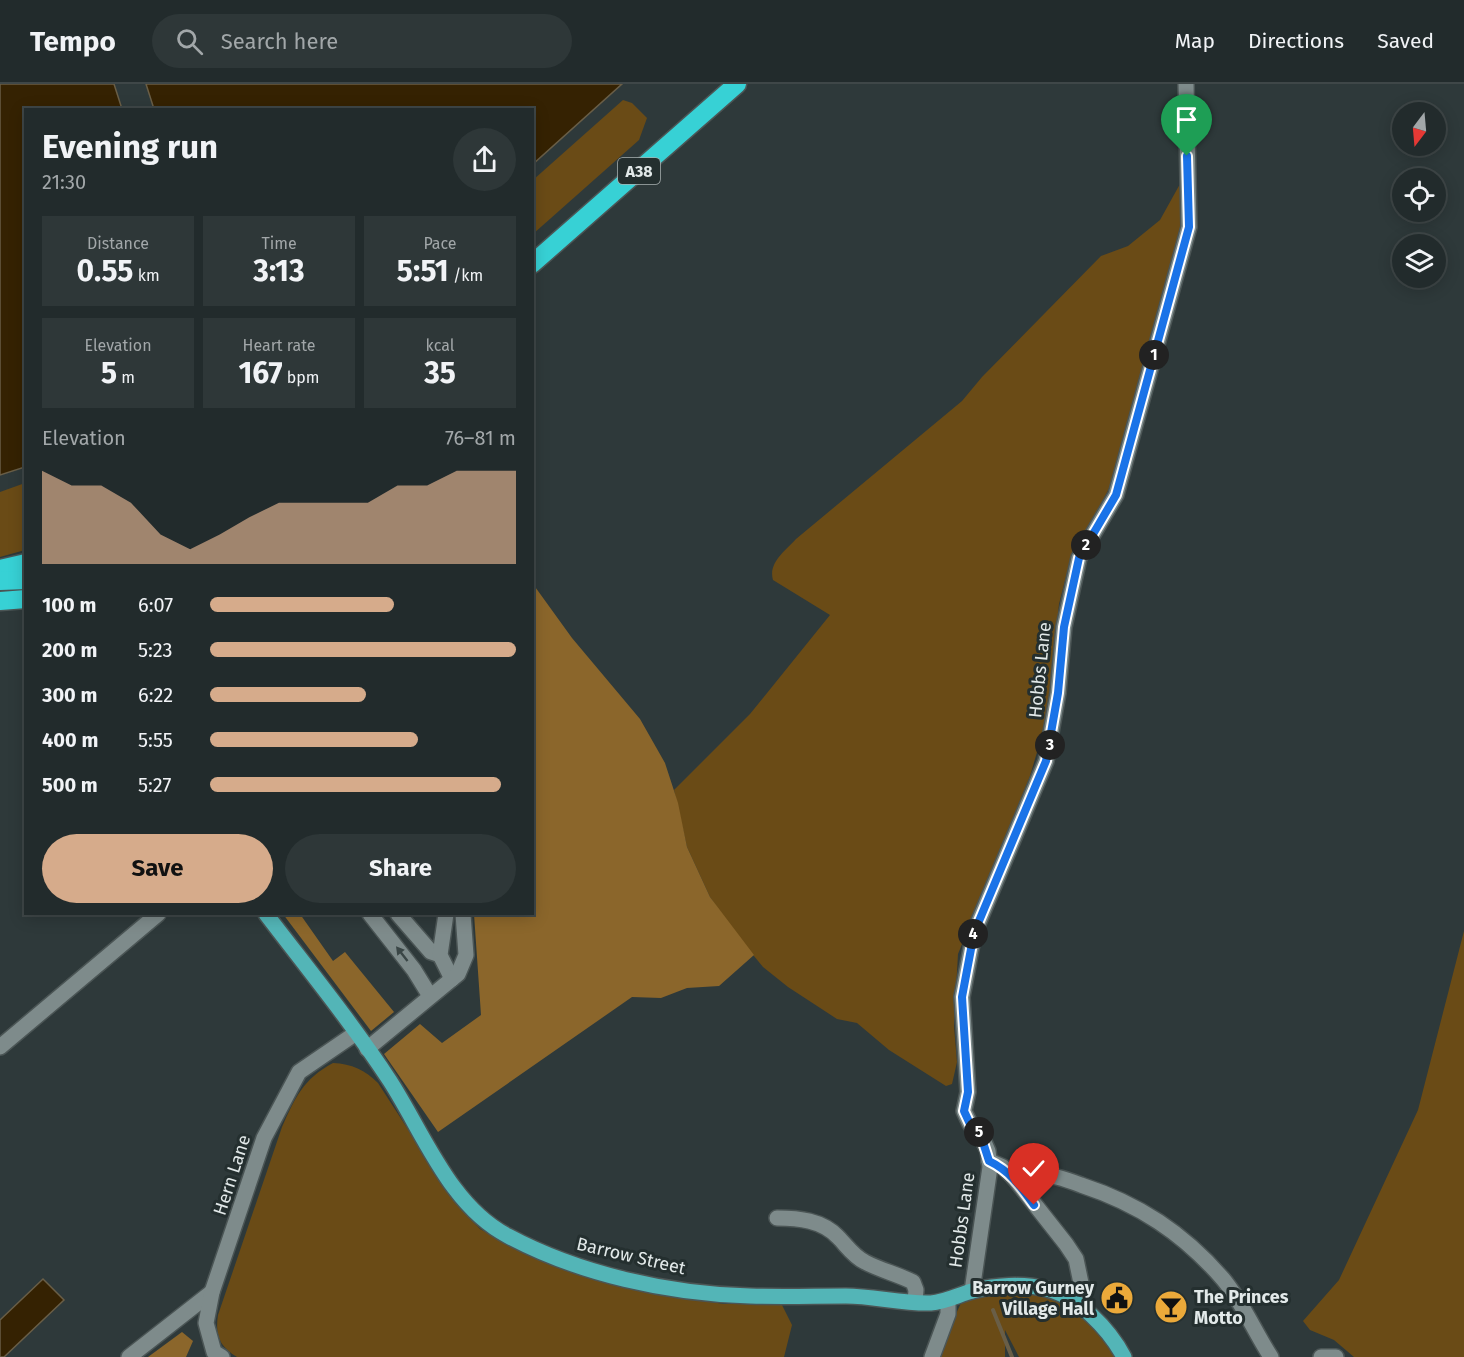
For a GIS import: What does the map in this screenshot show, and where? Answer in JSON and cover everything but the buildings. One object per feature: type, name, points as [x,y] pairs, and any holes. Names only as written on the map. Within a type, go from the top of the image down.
[{"type":"highway","name":"A38","points":[[534,262],[737,84]]},
{"type":"highway","points":[[0,568],[24,563]]},
{"type":"highway","points":[[0,576],[24,572]]},
{"type":"highway","points":[[0,581],[24,580]]},
{"type":"highway","points":[[0,601],[24,599]]},
{"type":"main road","name":"Barrow Street","points":[[267,915],[357,1033],[452,1184],[474,1212],[489,1226],[534,1249],[618,1276],[695,1291],[748,1296],[848,1296],[915,1302],[948,1300],[972,1291],[1008,1286],[1045,1288],[1070,1298],[1079,1305],[1111,1337],[1124,1357]]},
{"type":"street","name":"Hobbs Lane","points":[[972,1291],[983,1227],[989,1161],[980,1133],[970,1124],[964,1111],[968,1092],[962,997],[967,960],[974,933],[1046,761],[1058,693],[1064,627],[1079,558],[1116,495],[1189,227],[1186,84]]},
{"type":"street","points":[[0,1047],[157,915]]},
{"type":"street","points":[[371,915],[414,970],[430,996]]},
{"type":"street","points":[[399,915],[432,952],[440,955]]},
{"type":"street","points":[[446,915],[440,955],[452,979]]},
{"type":"street","points":[[367,1049],[458,974],[466,956],[463,915]]},
{"type":"street","name":"Hern Lane","points":[[222,1357],[214,1352],[206,1323],[212,1292],[264,1138],[299,1072],[357,1033]]},
{"type":"street","points":[[989,1161],[1003,1167],[1014,1178],[1076,1259],[1081,1283],[1079,1305]]},
{"type":"street","points":[[1014,1178],[1036,1173],[1069,1181],[1114,1196],[1151,1215],[1188,1244],[1224,1280],[1247,1313],[1271,1357]]},
{"type":"street","points":[[777,1218],[799,1218],[824,1226],[837,1235],[849,1252],[865,1262],[913,1282],[916,1290],[915,1302]]},
{"type":"street","points":[[129,1357],[212,1292]]},
{"type":"street","points":[[932,1357],[948,1314],[948,1300]]},
{"type":"street","points":[[1321,1357],[1336,1357]]},
{"type":"shaded area","points":[[0,84],[114,84],[122,108],[24,108],[24,467],[0,475]]},
{"type":"shaded area","points":[[146,84],[622,84],[534,163],[534,108],[154,108]]},
{"type":"shaded area","points":[[623,100],[632,103],[647,118],[639,140],[534,233],[534,179]]},
{"type":"shaded area","points":[[1180,184],[1181,237],[1161,297],[1115,477],[1069,565],[1059,604],[1048,715],[1030,776],[958,954],[954,1026],[957,1062],[952,1084],[946,1086],[889,1050],[857,1023],[837,1019],[788,987],[763,967],[710,897],[687,847],[674,790],[750,714],[830,615],[773,580],[773,568],[778,558],[796,539],[962,401],[982,377],[1101,256],[1128,246],[1160,220]]},
{"type":"shaded area","points":[[24,483],[24,550],[0,557],[0,492]]},
{"type":"shaded area","points":[[534,585],[572,638],[640,719],[665,763],[678,803],[687,847],[710,897],[754,955],[719,986],[687,988],[661,998],[632,997],[438,1132],[384,1054],[420,1024],[442,1043],[481,1015],[474,915],[534,915]]},
{"type":"shaded area","points":[[284,915],[301,915],[333,961],[345,952],[394,1012],[371,1031]]},
{"type":"shaded area","points":[[1464,931],[1464,1357],[1354,1357],[1334,1340],[1310,1330],[1303,1321],[1339,1280],[1418,1110]]},
{"type":"shaded area","points":[[333,1063],[358,1068],[378,1083],[455,1202],[480,1229],[518,1249],[588,1277],[652,1293],[724,1304],[781,1303],[792,1325],[784,1357],[237,1357],[222,1344],[217,1328],[218,1315],[282,1127],[301,1090],[314,1076]]},
{"type":"shaded area","points":[[43,1279],[64,1300],[4,1357],[0,1357],[0,1320]]},
{"type":"shaded area","points":[[1008,1292],[1043,1297],[1072,1309],[1095,1329],[1117,1357],[1019,1357],[1005,1330],[1005,1357],[936,1357],[961,1303],[989,1294]]},
{"type":"shaded area","points":[[182,1332],[193,1341],[186,1357],[148,1357]]},
{"type":"waterway","points":[[993,1310],[1012,1357]]},
{"type":"place","name":"Barrow Gurney Village Hall","points":[[1117,1298]]},
{"type":"place","name":"The Princes Motto","points":[[1171,1307]]},
{"type":"route","points":[[1034,1205],[1003,1167],[989,1161],[988,1151],[980,1133],[970,1124],[964,1111],[968,1092],[962,997],[967,960],[974,933],[1046,761],[1053,732],[1064,627],[1079,558],[1116,495],[1189,227],[1187,156]]}]
